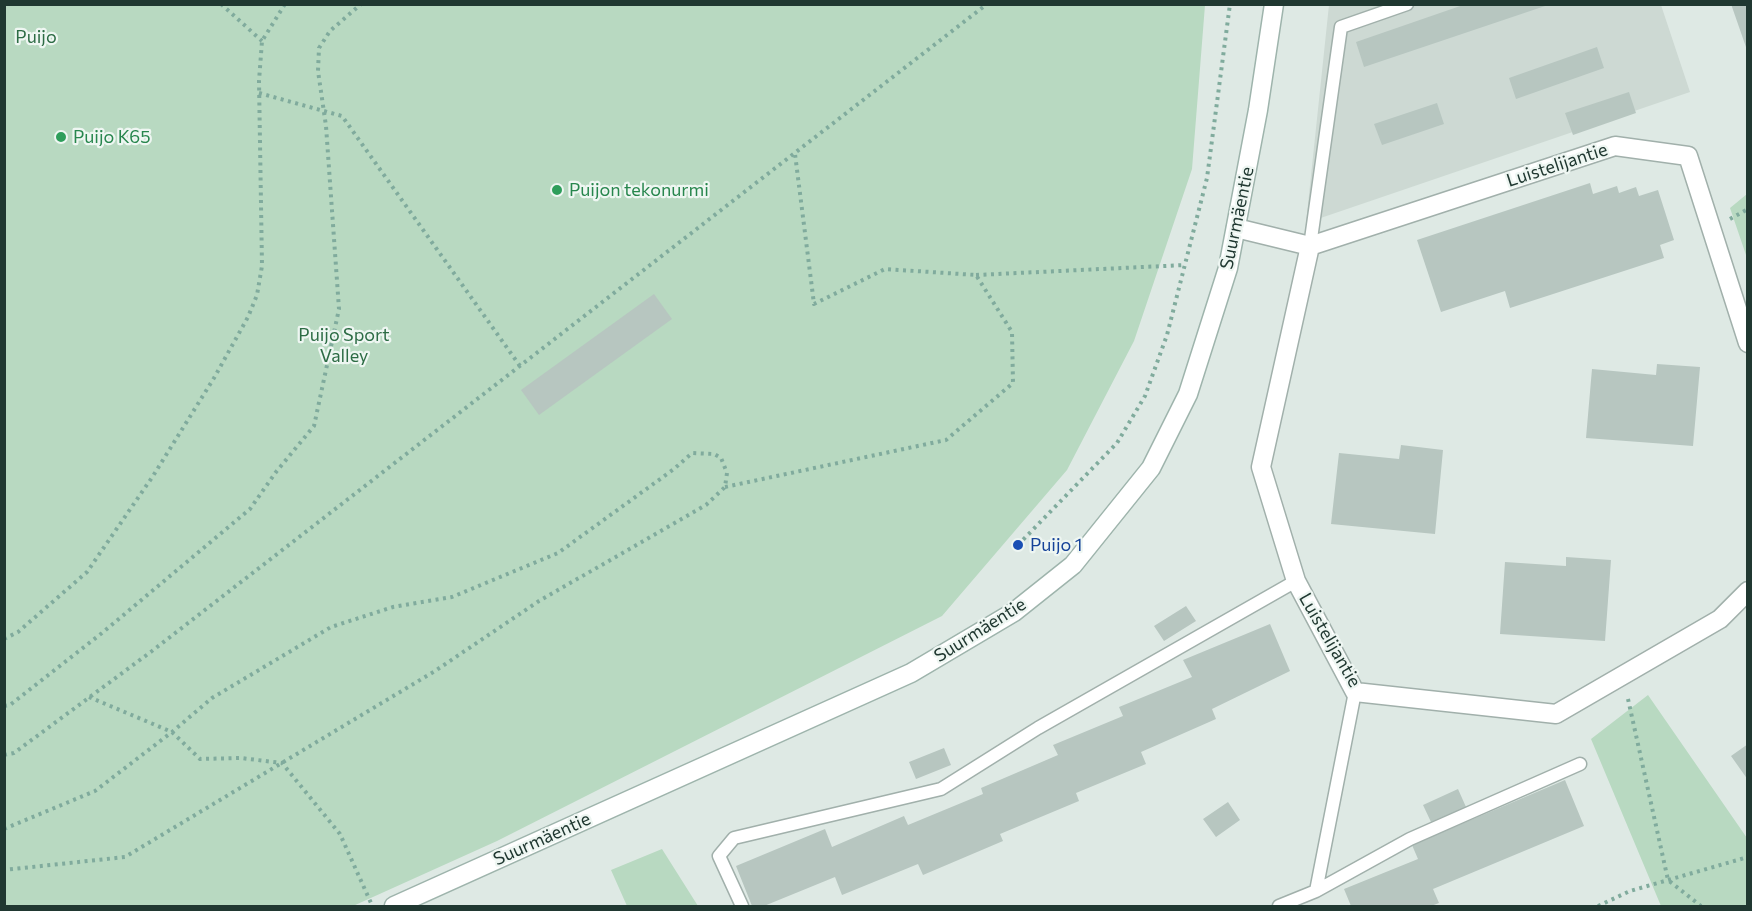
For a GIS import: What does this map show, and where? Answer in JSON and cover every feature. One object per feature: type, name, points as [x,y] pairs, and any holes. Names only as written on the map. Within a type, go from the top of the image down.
[{"type":"street","name":"Suurmäentie","points":[[394,906],[910,673],[1014,612],[1073,565],[1151,468],[1188,394],[1228,268],[1258,111],[1274,4]]},
{"type":"street","name":"Luistelijantie","points":[[1748,343],[1688,156],[1615,146],[1310,246],[1261,467],[1296,581],[1355,692],[1556,714],[1720,619],[1748,591]]},
{"type":"street","points":[[1236,228],[1310,246]]},
{"type":"lane","points":[[1310,246],[1341,27],[1407,4]]},
{"type":"lane","points":[[742,906],[719,856],[734,838],[941,789],[1038,728],[1296,581]]},
{"type":"lane","points":[[1316,891],[1355,692]]},
{"type":"lane","points":[[1279,906],[1316,891],[1410,839],[1580,764]]},
{"type":"path","points":[[221,4],[262,41]]},
{"type":"path","points":[[4,639],[18,632],[87,572],[153,476],[214,378],[248,317],[257,295],[262,267],[259,93],[262,41],[285,4]]},
{"type":"path","points":[[4,706],[10,705],[102,633],[250,509],[276,472],[314,426],[339,309],[324,111],[318,71],[319,48],[330,30],[361,4]]},
{"type":"path","points":[[4,755],[14,753],[152,651],[987,4]]},
{"type":"path","points":[[1018,545],[1117,443],[1145,396],[1167,335],[1208,178],[1230,4]]},
{"type":"path","points":[[259,93],[342,116],[520,366]]},
{"type":"path","points":[[795,154],[814,304],[885,269],[976,275],[1185,265]]},
{"type":"path","points":[[4,870],[125,856],[435,671],[539,601],[706,505],[724,488],[946,440],[1013,383],[1012,332],[976,275]]},
{"type":"path","points":[[4,829],[95,792],[212,698],[331,627],[393,607],[452,597],[558,553],[674,469],[692,453],[714,454],[721,458],[727,473],[724,488]]},
{"type":"path","points":[[1623,675],[1668,880],[1701,906]]},
{"type":"path","points":[[89,697],[172,732],[200,759],[241,759],[282,763],[340,834],[373,906]]},
{"type":"path","points":[[1598,906],[1630,891],[1748,857]]},
{"type":"shaded area","points":[[1329,5],[1661,5],[1690,92],[1306,223]]},
{"type":"green space","name":"Puijo Sport Valley","points":[[5,5],[1205,5],[1192,169],[1134,341],[1067,470],[942,616],[497,841],[353,906],[5,906]]},
{"type":"green space","points":[[1747,194],[1748,255],[1746,255],[1730,208]]},
{"type":"green space","points":[[1648,695],[1747,838],[1747,906],[1661,906],[1591,739]]},
{"type":"green space","points":[[662,849],[698,906],[627,906],[611,870]]},
{"type":"building","points":[[1466,4],[1548,5],[1364,67],[1356,42]]},
{"type":"building","points":[[1731,4],[1748,4],[1748,50],[1747,50]]},
{"type":"building","points":[[1597,47],[1604,68],[1516,99],[1509,78]]},
{"type":"building","points":[[1629,92],[1636,113],[1573,135],[1565,113]]},
{"type":"building","points":[[1437,103],[1444,124],[1382,145],[1374,124]]},
{"type":"building","points":[[1590,183],[1593,194],[1617,186],[1619,193],[1636,187],[1639,196],[1658,190],[1674,240],[1660,245],[1664,258],[1510,308],[1505,291],[1441,312],[1417,240]]},
{"type":"building","points":[[654,294],[672,319],[539,415],[521,390]]},
{"type":"building","points":[[1657,364],[1700,367],[1693,446],[1586,438],[1592,369],[1656,375]]},
{"type":"building","points":[[1401,445],[1443,450],[1435,534],[1331,524],[1339,453],[1399,459]]},
{"type":"building","points":[[1566,557],[1611,560],[1605,641],[1500,634],[1505,562],[1566,566]]},
{"type":"building","points":[[1186,606],[1196,621],[1164,641],[1154,626]]},
{"type":"building","points":[[1270,624],[1290,671],[1212,709],[1216,719],[1141,752],[1146,764],[1076,793],[1079,801],[1000,834],[1003,841],[923,875],[918,864],[842,895],[835,877],[764,906],[752,906],[736,866],[825,829],[832,847],[904,816],[908,825],[983,794],[981,788],[1058,755],[1053,745],[1123,716],[1119,707],[1192,677],[1183,660]]},
{"type":"building","points":[[1748,744],[1748,780],[1731,756]]},
{"type":"building","points":[[944,748],[951,765],[916,779],[909,762]]},
{"type":"building","points":[[1565,780],[1584,826],[1433,889],[1439,903],[1431,906],[1351,906],[1344,889],[1418,859],[1412,845]]},
{"type":"building","points":[[1458,789],[1466,807],[1431,822],[1423,805]]},
{"type":"building","points":[[1228,802],[1240,820],[1216,837],[1203,819]]},
{"type":"place","name":"Puijo K65","points":[[61,137]]},
{"type":"place","name":"Puijon tekonurmi","points":[[557,190]]},
{"type":"place","name":"Puijo 1","points":[[1018,545]]},
{"type":"park label","name":"Puijo","points":[[36,37]]}]
